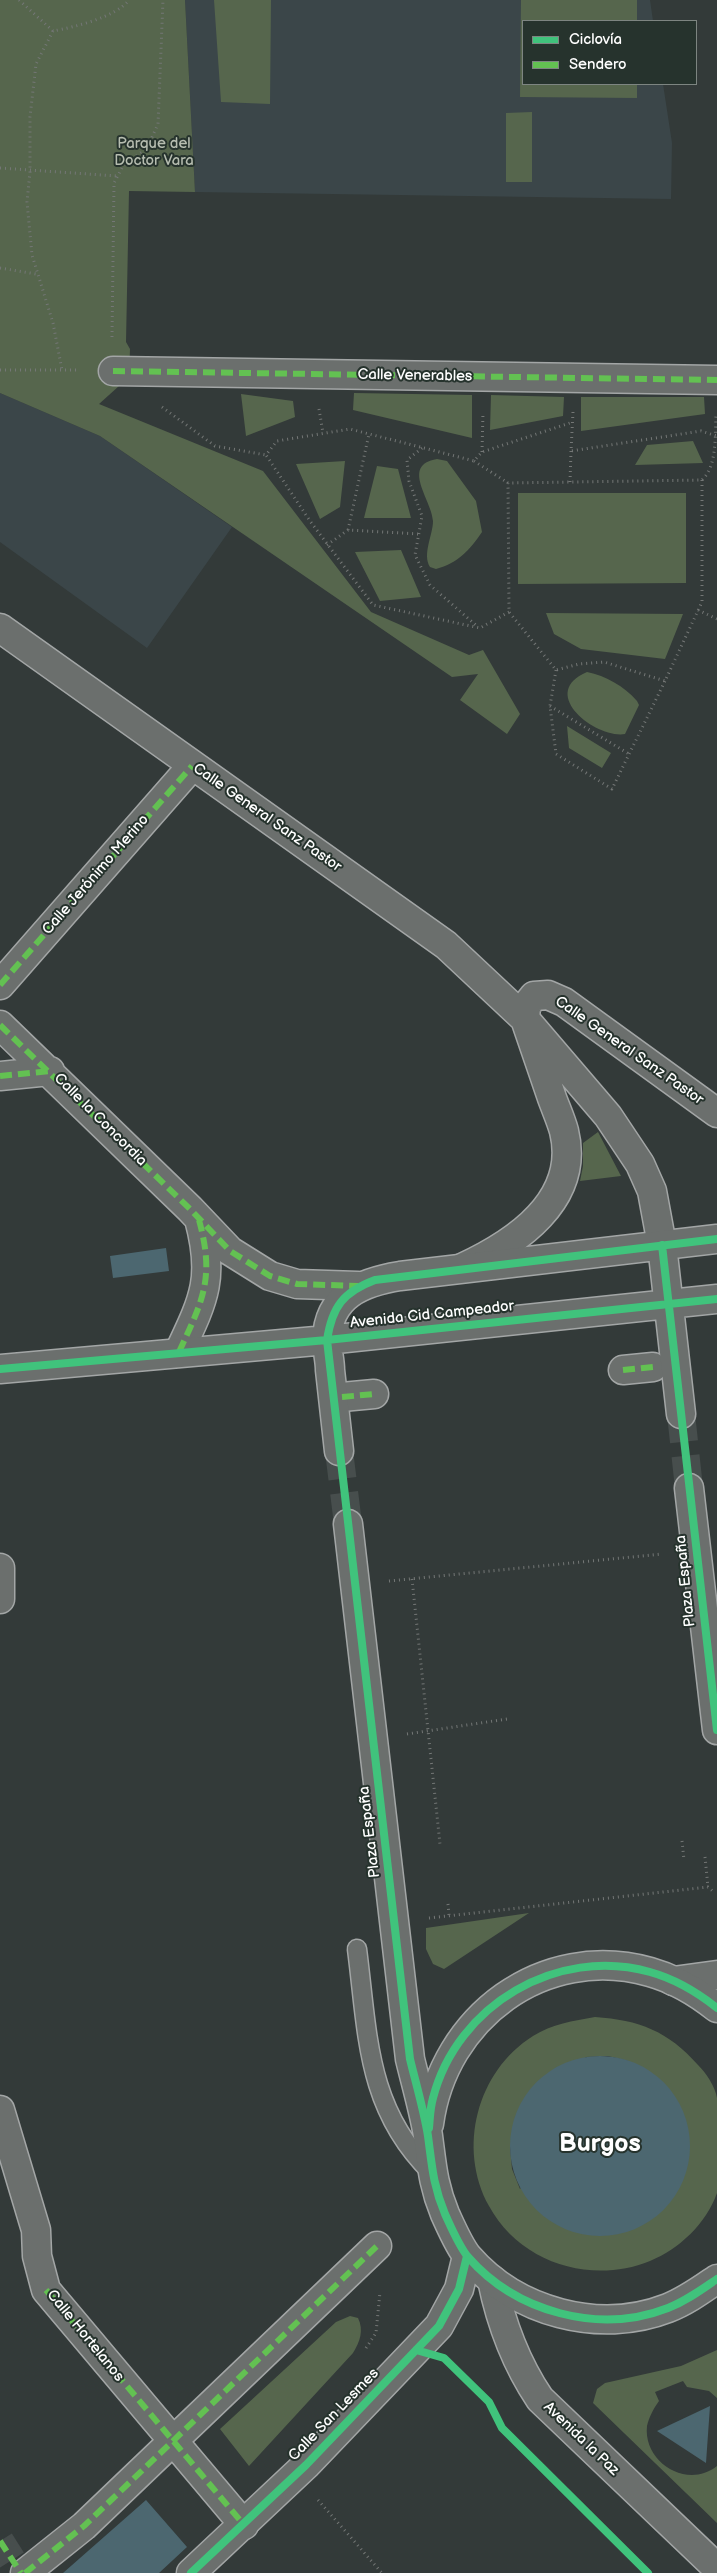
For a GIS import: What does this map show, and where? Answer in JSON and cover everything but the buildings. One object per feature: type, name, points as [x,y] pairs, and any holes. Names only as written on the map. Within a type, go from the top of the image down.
[{"type":"street","name":"Calle Venerables","points":[[107,371],[717,380]]},
{"type":"street","name":"Calle General Sanz Pastor","points":[[0,628],[446,945],[524,1020],[608,1116],[640,1164],[652,1191],[662,1245]]},
{"type":"street","name":"Calle Jerónimo Merino","points":[[0,985],[192,766]]},
{"type":"street","name":"Calle General Sanz Pastor","points":[[461,1268],[492,1254],[526,1230],[552,1200],[562,1182],[565,1164],[564,1131],[524,1020],[526,1006],[534,996],[548,995],[564,1002],[717,1113]]},
{"type":"street","name":"Calle la Concordia","points":[[0,1025],[50,1071],[230,1251],[270,1276],[297,1284],[358,1286]]},
{"type":"street","points":[[0,1076],[50,1071]]},
{"type":"street","points":[[179,1352],[202,1302],[208,1276],[206,1248],[198,1217]]},
{"type":"street","points":[[339,1451],[337,1397],[327,1340],[330,1318],[340,1301],[358,1286],[374,1280],[461,1268],[717,1239]]},
{"type":"street","points":[[662,1245],[668,1304],[664,1366],[681,1414]]},
{"type":"street","name":"Avenida Cid Campeador","points":[[0,1369],[327,1340],[717,1298]]},
{"type":"street","points":[[623,1370],[664,1366]]},
{"type":"street","points":[[337,1397],[374,1394]]},
{"type":"street","name":"Plaza España","points":[[689,1488],[717,1730]]},
{"type":"street","name":"Plaza España","points":[[348,1524],[410,2059],[428,2136],[431,2172],[445,2213],[467,2256],[492,2280],[533,2304],[556,2313],[586,2319],[639,2316],[705,2296],[717,2279]]},
{"type":"street","points":[[0,1568],[0,1599]]},
{"type":"street","name":"Plaza España","points":[[428,2136],[433,2098],[442,2072],[455,2048],[467,2031],[493,2006],[512,1992],[538,1978],[592,1966],[649,1972],[673,1981],[717,2008]]},
{"type":"street","points":[[673,1981],[717,1975]]},
{"type":"street","name":"Calle Hortelanos","points":[[0,2110],[36,2230],[37,2256],[46,2290],[244,2525]]},
{"type":"street","points":[[19,2569],[84,2526],[173,2443],[376,2246]]},
{"type":"street","name":"Calle San Lesmes","points":[[191,2573],[306,2465],[439,2326],[459,2289],[467,2256]]},
{"type":"street","name":"Avenida la Paz","points":[[492,2280],[498,2310],[513,2352],[524,2376],[540,2399],[717,2568]]},
{"type":"lane","points":[[357,1949],[372,2064],[380,2096],[401,2139],[412,2154],[431,2172]]},
{"type":"path","points":[[19,0],[52,31]]},
{"type":"path","points":[[52,31],[72,28],[122,9],[129,0]]},
{"type":"path","points":[[0,370],[107,371],[112,342],[114,183],[123,166],[147,148],[158,124],[163,0]]},
{"type":"path","points":[[52,31],[36,64],[30,117],[30,172],[27,202],[36,274],[53,323],[62,370]]},
{"type":"path","points":[[0,168],[30,172],[117,176]]},
{"type":"path","points":[[0,268],[36,274]]},
{"type":"path","points":[[570,482],[574,378]]},
{"type":"path","points":[[160,406],[215,446],[266,455],[327,544],[373,604],[480,628],[509,612]]},
{"type":"path","points":[[266,455],[277,441],[350,429],[474,461],[508,483],[702,480],[711,474],[716,462],[716,408]]},
{"type":"path","points":[[474,461],[482,452],[573,422]]},
{"type":"path","points":[[572,451],[701,431],[716,436]]},
{"type":"path","points":[[348,530],[368,434]]},
{"type":"path","points":[[422,448],[407,460],[409,481],[422,516],[415,555],[430,585],[480,628]]},
{"type":"path","points":[[508,483],[509,612],[556,670],[550,706],[556,754],[612,789],[702,602],[702,480]]},
{"type":"path","points":[[327,544],[348,530],[419,534]]},
{"type":"path","points":[[698,610],[717,619]]},
{"type":"path","points":[[556,670],[578,664],[604,662],[665,680]]},
{"type":"path","points":[[550,706],[629,754]]},
{"type":"path","points":[[384,1582],[670,1553]]},
{"type":"path","points":[[412,1579],[440,1844]]},
{"type":"path","points":[[401,1735],[507,1719]]},
{"type":"path","points":[[682,1841],[684,1860]]},
{"type":"path","points":[[705,1857],[708,1886],[715,1893]]},
{"type":"path","points":[[422,1919],[708,1886]]},
{"type":"path","points":[[448,1904],[449,1915]]},
{"type":"path","points":[[362,2354],[376,2333],[380,2294],[376,2246]]},
{"type":"path","points":[[313,2496],[382,2573]]},
{"type":"shaded area","points":[[185,0],[650,0],[653,20],[522,20],[522,85],[663,85],[672,143],[671,199],[195,192]]},
{"type":"shaded area","points":[[0,393],[100,436],[232,527],[147,648],[0,542]]},
{"type":"green space","name":"Parque del Doctor Vara","points":[[0,0],[185,0],[195,192],[129,191],[126,342],[130,349],[129,377],[99,404],[263,471],[371,612],[469,655],[483,650],[520,714],[507,734],[460,700],[478,674],[452,677],[100,436],[0,393]]},
{"type":"green space","points":[[214,0],[271,0],[270,104],[221,102]]},
{"type":"green space","points":[[521,0],[637,0],[637,20],[522,20],[522,85],[637,85],[637,98],[520,97]]},
{"type":"green space","points":[[532,112],[532,182],[506,182],[506,113]]},
{"type":"green space","points":[[354,393],[472,395],[472,438],[353,410]]},
{"type":"green space","points":[[241,394],[293,401],[295,417],[246,436]]},
{"type":"green space","points":[[491,395],[564,397],[563,416],[490,430]]},
{"type":"green space","points":[[581,397],[704,397],[705,414],[581,431]]},
{"type":"green space","points":[[693,441],[703,463],[635,465],[647,445]]},
{"type":"green space","points":[[437,459],[447,461],[476,501],[482,532],[463,555],[451,563],[436,569],[430,567],[428,562],[427,550],[433,521],[419,476],[421,468],[426,463]]},
{"type":"green space","points":[[345,461],[340,507],[320,519],[296,464]]},
{"type":"green space","points":[[377,466],[398,469],[411,518],[364,518]]},
{"type":"green space","points":[[518,493],[686,493],[686,583],[518,584]]},
{"type":"green space","points":[[401,550],[421,597],[380,601],[355,552]]},
{"type":"green space","points":[[546,613],[683,614],[665,659],[581,649],[554,634]]},
{"type":"green space","points":[[587,672],[614,682],[637,701],[639,705],[625,734],[613,734],[587,722],[576,713],[569,702],[568,691],[573,681]]},
{"type":"green space","points":[[567,726],[611,753],[602,768],[569,748]]},
{"type":"green space","points":[[598,1132],[621,1176],[580,1181],[583,1166],[583,1143]]},
{"type":"green space","points":[[529,1913],[444,1969],[433,1964],[426,1949],[426,1928]]},
{"type":"green space","points":[[595,2017],[625,2021],[652,2029],[664,2036],[687,2053],[701,2068],[712,2084],[717,2098],[717,2193],[706,2215],[690,2234],[661,2256],[627,2268],[604,2271],[581,2269],[559,2264],[538,2255],[519,2242],[502,2226],[489,2206],[479,2183],[474,2160],[474,2136],[478,2112],[486,2090],[498,2069],[514,2051],[540,2032],[555,2026]],"holes":[[[608,2056],[628,2061],[520,2189],[512,2169],[510,2147],[586,2057]]]},
{"type":"green space","points":[[350,2316],[358,2318],[361,2327],[358,2345],[353,2353],[249,2466],[220,2429],[336,2322]]},
{"type":"green space","points":[[717,2350],[717,2398],[709,2391],[687,2387],[683,2381],[655,2392],[659,2401],[647,2426],[648,2439],[652,2451],[659,2461],[669,2468],[693,2475],[705,2473],[717,2466],[717,2523],[593,2403],[597,2389],[605,2383],[681,2366]]},
{"type":"water","points":[[166,1248],[169,1271],[113,1278],[110,1256]]},
{"type":"water","points":[[600,2056],[618,2058],[634,2063],[650,2071],[669,2089],[675,2096],[686,2120],[690,2146],[688,2164],[683,2180],[675,2196],[657,2215],[650,2221],[626,2232],[600,2236],[582,2234],[566,2229],[550,2221],[531,2203],[525,2196],[514,2172],[510,2146],[512,2128],[517,2112],[525,2096],[543,2077],[550,2071],[574,2060]]},
{"type":"water","points":[[710,2406],[706,2463],[657,2431]]},
{"type":"water","points":[[146,2500],[187,2547],[159,2573],[63,2573]]},
{"type":"tunnel","points":[[681,1414],[689,1488]]},
{"type":"tunnel","points":[[339,1451],[348,1524]]},
{"type":"tunnel","points":[[0,2541],[12,2560]]},
{"type":"marked path","points":[[113,371],[717,380]]},
{"type":"marked path","points":[[0,985],[192,766]]},
{"type":"marked path","points":[[0,1025],[190,1209],[230,1251],[270,1276],[297,1284],[358,1286]]},
{"type":"marked path","points":[[0,1076],[50,1071]]},
{"type":"marked path","points":[[179,1352],[195,1318],[204,1288],[206,1258],[199,1220]]},
{"type":"marked path","points":[[623,1370],[653,1367]]},
{"type":"marked path","points":[[342,1397],[374,1394]]},
{"type":"marked path","points":[[25,2573],[84,2526],[377,2246]]},
{"type":"marked path","points":[[46,2290],[244,2525]]},
{"type":"marked path","points":[[0,2541],[21,2573]]},
{"type":"cycle path","points":[[717,1239],[375,1280],[355,1290],[341,1302],[332,1318],[327,1340],[410,2059],[422,2107],[435,2184],[445,2214],[465,2253],[488,2276],[510,2292],[534,2304],[560,2313],[587,2318],[614,2319],[642,2316],[675,2305],[717,2279]]},
{"type":"cycle path","points":[[662,1245],[717,1730]]},
{"type":"cycle path","points":[[0,1369],[327,1340],[717,1299]]},
{"type":"cycle path","points":[[429,2128],[432,2102],[445,2065],[464,2035],[488,2010],[516,1990],[547,1976],[580,1968],[615,1966],[650,1972],[668,1978],[685,1987],[717,2008]]},
{"type":"cycle path","points":[[191,2573],[306,2465],[439,2326],[459,2289],[467,2256]]},
{"type":"cycle path","points":[[416,2350],[444,2358],[489,2402],[502,2428],[648,2573]]},
{"type":"district","name":"Burgos","points":[[600,2145]]}]
